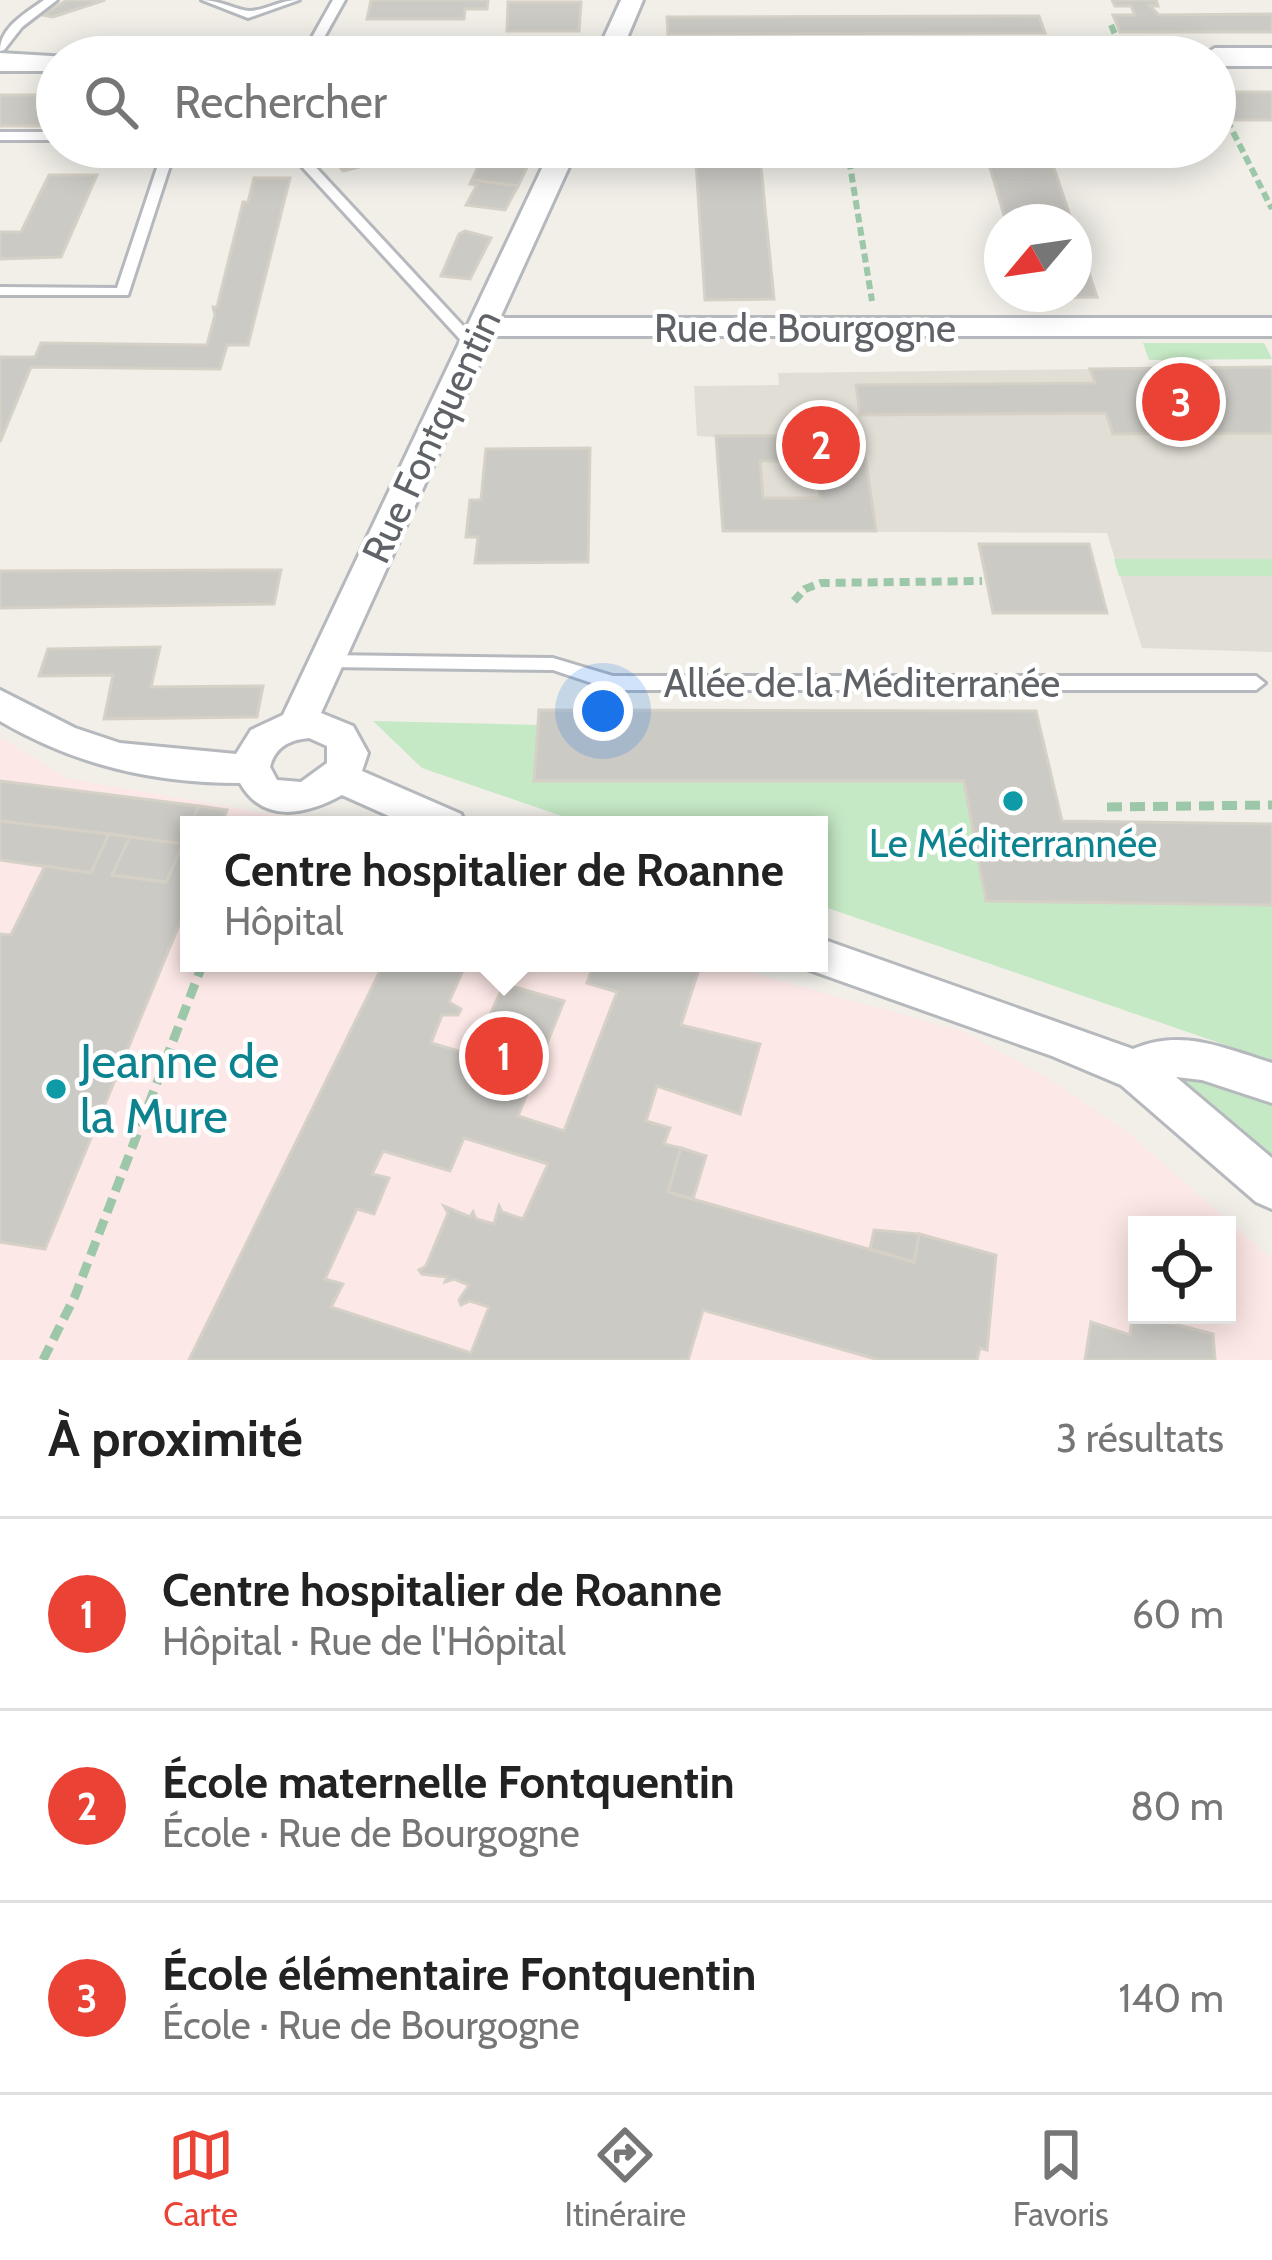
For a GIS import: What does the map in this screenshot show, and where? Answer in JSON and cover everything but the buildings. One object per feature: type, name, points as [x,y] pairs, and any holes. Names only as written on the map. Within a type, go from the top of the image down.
[{"type":"street","points":[[617,36],[632,0]]},
{"type":"street","points":[[1236,57],[1272,57]]},
{"type":"street","points":[[0,62],[36,62]]},
{"type":"street","name":"Rue Fontquentin","points":[[297,724],[556,168]]},
{"type":"street","name":"Rue de Bourgogne","points":[[477,336],[875,326],[1272,327]]},
{"type":"street","points":[[0,704],[101,755],[159,768],[251,768]]},
{"type":"street","points":[[297,724],[313,724],[338,734],[349,754],[340,778],[313,795],[280,796],[258,785],[251,768],[259,745],[269,735],[297,724]]},
{"type":"street","points":[[340,778],[427,816]]},
{"type":"street","points":[[828,959],[1066,1041],[1137,1071],[1272,1187]]},
{"type":"street","points":[[1137,1071],[1149,1059],[1171,1054],[1272,1083]]},
{"type":"lane","points":[[0,48],[28,15],[51,0]]},
{"type":"lane","points":[[208,0],[248,15],[293,0]]},
{"type":"lane","points":[[319,36],[339,0]]},
{"type":"lane","points":[[0,136],[36,136]]},
{"type":"lane","points":[[0,292],[124,292],[163,168]]},
{"type":"lane","points":[[311,168],[477,336]]},
{"type":"lane","name":"Allée de la Méditerranée","points":[[326,661],[553,664],[613,683],[1256,683]]},
{"type":"path","points":[[1111,25],[1116,36]]},
{"type":"path","points":[[1236,138],[1272,209]]},
{"type":"path","points":[[850,168],[875,326]]},
{"type":"path","points":[[794,601],[805,589],[820,583],[982,581]]},
{"type":"path","points":[[1107,808],[1272,805]]},
{"type":"path","points":[[43,1360],[76,1296],[199,972]]},
{"type":"shaded area","points":[[1272,367],[1272,652],[1142,648],[1107,533],[723,531],[716,437],[697,436],[694,386],[779,385],[778,373]]},
{"type":"shaded area","points":[[0,737],[67,778],[280,816],[180,816],[180,972],[749,972],[962,1031],[1053,1081],[1131,1135],[1223,1216],[1128,1216],[1128,1324],[1236,1324],[1236,1227],[1272,1259],[1272,1360],[0,1360]]},
{"type":"green space","points":[[1143,343],[1264,343],[1272,359],[1149,360]]},
{"type":"green space","points":[[1114,559],[1272,559],[1272,576],[1119,576]]},
{"type":"green space","points":[[373,721],[539,725],[534,781],[964,781],[986,901],[1272,905],[1272,1061],[828,908],[828,816],[562,816],[422,768]]},
{"type":"green space","points":[[1172,1070],[1272,1104],[1272,1154]]},
{"type":"place","name":"École élémentaire Fontquentin","points":[[1181,402]]},
{"type":"place","name":"École maternelle Fontquentin","points":[[821,445]]},
{"type":"place","name":"Le Méditerrannée","points":[[1013,801]]},
{"type":"place","name":"Centre hospitalier de Roanne","points":[[504,1056]]},
{"type":"place","name":"Jeanne de la Mure","points":[[56,1089]]}]
